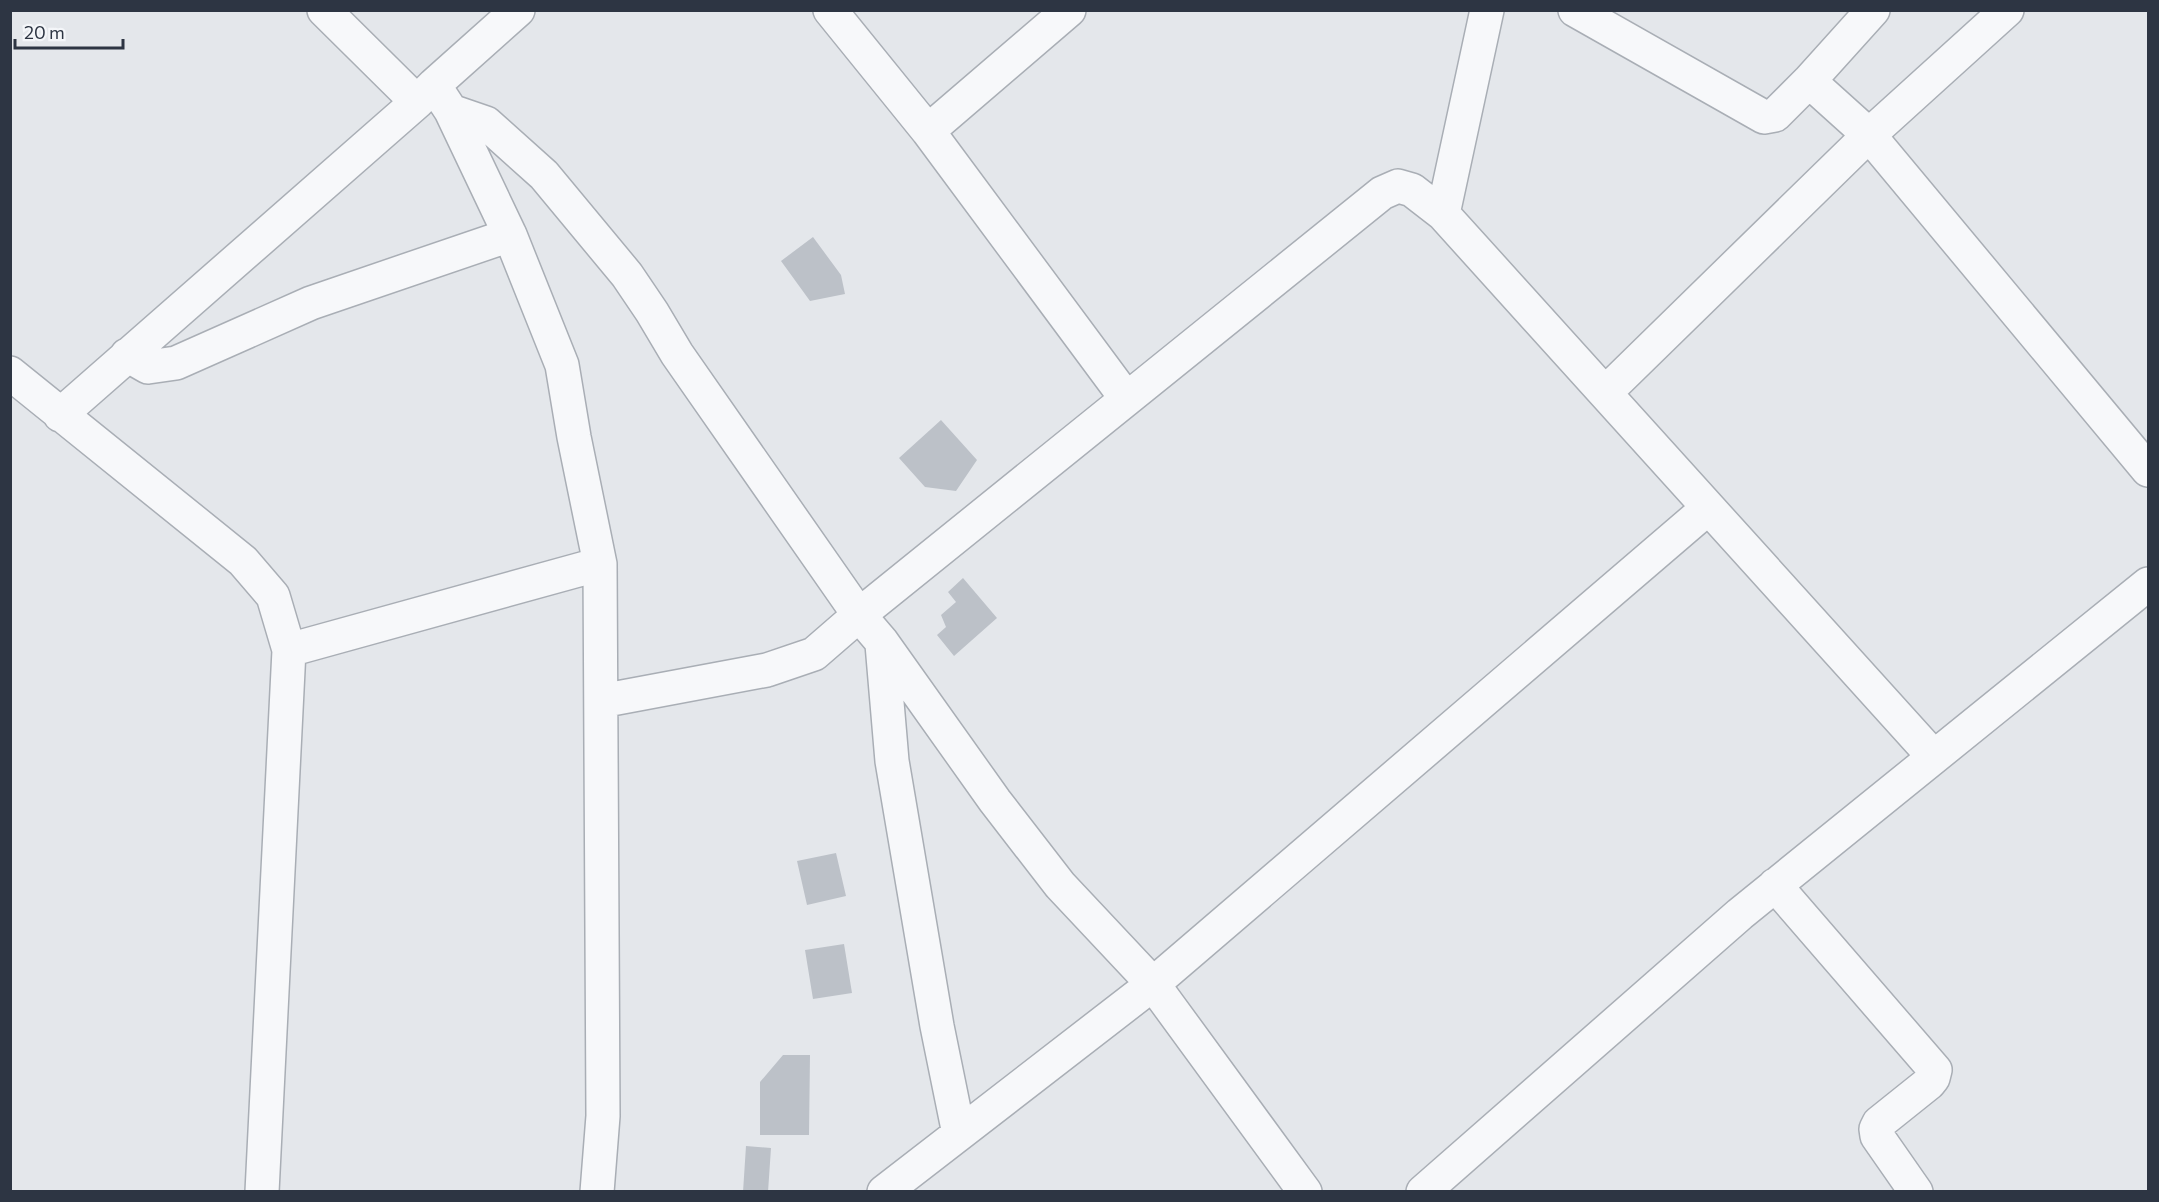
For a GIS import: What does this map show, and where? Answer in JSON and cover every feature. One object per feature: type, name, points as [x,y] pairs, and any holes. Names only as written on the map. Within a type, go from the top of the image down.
[{"type":"street","points":[[324,10],[434,100],[486,123],[544,174],[627,275],[677,354],[859,615],[882,642],[995,801],[1060,885],[1153,984],[1305,1191]]},
{"type":"street","points":[[60,415],[127,356],[434,100],[518,10]]},
{"type":"street","points":[[830,10],[928,131],[1126,398]]},
{"type":"street","points":[[928,131],[1069,10]]},
{"type":"street","points":[[1443,214],[1487,10]]},
{"type":"street","points":[[1575,10],[1764,117],[1775,115],[1873,10]]},
{"type":"street","points":[[1605,393],[1869,135],[2007,10]]},
{"type":"street","points":[[1809,81],[1869,135],[2148,470]]},
{"type":"street","points":[[434,100],[510,235],[562,365],[573,437],[600,564],[603,1116],[597,1191]]},
{"type":"street","points":[[601,701],[767,670],[814,654],[1126,398],[1382,193],[1398,186],[1412,190],[1443,214],[1934,757]]},
{"type":"street","points":[[127,356],[148,368],[176,363],[311,303],[510,235]]},
{"type":"street","points":[[10,374],[243,561],[273,597],[289,650],[262,1191]]},
{"type":"street","points":[[884,1191],[1153,984],[1708,508]]},
{"type":"street","points":[[289,650],[600,564]]},
{"type":"street","points":[[1423,1191],[1775,885],[2148,584]]},
{"type":"street","points":[[882,642],[892,761],[937,1026],[959,1134]]},
{"type":"street","points":[[1775,885],[1935,1070],[1929,1083],[1879,1124],[1876,1129],[1877,1136],[1908,1188]]},
{"type":"building","points":[[813,237],[841,275],[845,294],[810,301],[781,261]]},
{"type":"building","points":[[941,420],[977,460],[956,491],[925,487],[899,458]]},
{"type":"building","points":[[963,578],[997,618],[954,656],[937,635],[946,627],[941,615],[956,602],[948,592]]},
{"type":"building","points":[[836,853],[846,896],[807,905],[797,861]]},
{"type":"building","points":[[844,944],[852,993],[813,999],[805,950]]},
{"type":"building","points":[[783,1055],[810,1055],[809,1135],[760,1135],[760,1082]]},
{"type":"building","points":[[746,1146],[771,1148],[768,1192],[743,1192]]}]
